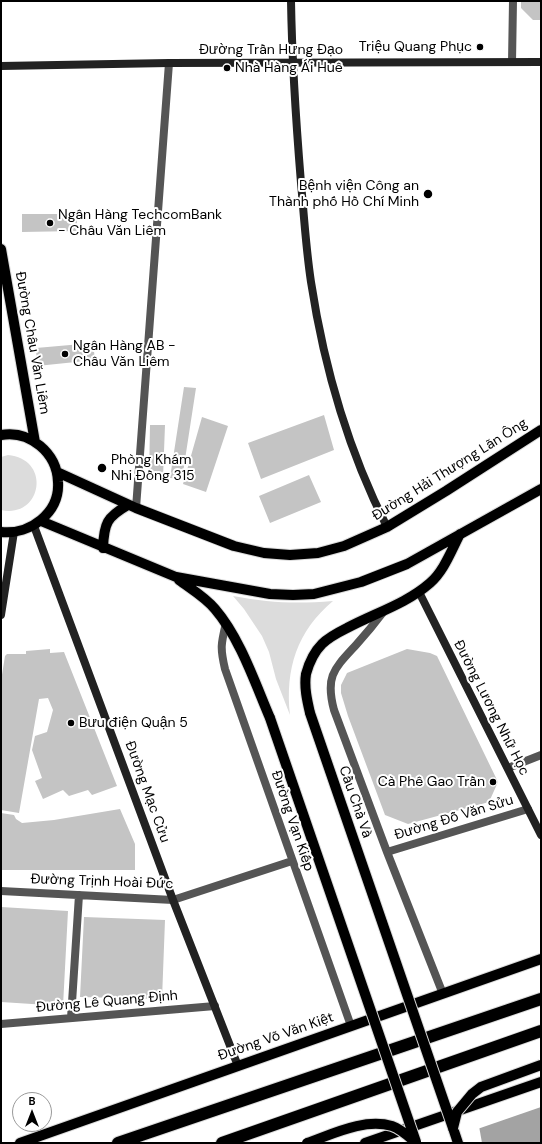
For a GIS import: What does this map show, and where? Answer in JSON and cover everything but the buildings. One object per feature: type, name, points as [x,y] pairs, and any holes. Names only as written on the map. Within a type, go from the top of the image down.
[{"type":"highway","points":[[118,1143],[541,999]]},
{"type":"highway","points":[[222,1143],[541,1031]]},
{"type":"main road","name":"Đường Châu Văn Liêm","points":[[1,249],[35,442]]},
{"type":"main road","name":"Đường Hải Thượng Lãn Ông","points":[[57,472],[132,507],[234,546],[264,553],[284,555],[318,553],[344,546],[387,527],[541,430]]},
{"type":"main road","points":[[1,435],[19,435],[35,442],[45,450],[52,460],[57,472],[58,483],[54,504],[48,513],[38,523],[14,532],[1,532]]},
{"type":"main road","points":[[38,523],[176,577],[270,594],[314,594],[361,582],[407,564],[541,489]]},
{"type":"main road","points":[[103,548],[106,524],[110,517],[115,512],[132,507]]},
{"type":"main road","name":"Cầu Chà Và","points":[[458,1143],[310,713],[305,688],[306,673],[312,658],[322,644],[336,634],[419,592],[441,571],[460,534]]},
{"type":"main road","points":[[176,577],[203,597],[226,623],[238,644],[270,718],[416,1143]]},
{"type":"main road","name":"Đường Võ Văn Kiệt","points":[[20,1143],[541,959]]},
{"type":"main road","points":[[453,1128],[457,1112],[472,1094],[481,1087],[541,1065]]},
{"type":"main road","points":[[365,1143],[541,1082]]},
{"type":"main road","points":[[307,1143],[357,1126],[382,1124],[401,1131],[416,1143]]},
{"type":"street","points":[[291,1],[294,109],[307,252],[319,326],[328,368],[349,438],[364,480],[387,527]]},
{"type":"street","points":[[512,62],[514,1]]},
{"type":"street","name":"Đường Trần Hưng Đạo","points":[[1,66],[169,63],[541,62]]},
{"type":"street","points":[[132,507],[169,63]]},
{"type":"street","name":"Đường Mạc Cửu","points":[[38,523],[173,900],[216,1006],[238,1066]]},
{"type":"street","points":[[1,615],[14,532]]},
{"type":"street","name":"Đường Lương Nhữ Học","points":[[419,592],[541,834]]},
{"type":"street","points":[[384,611],[370,629],[340,661],[331,681],[330,694],[334,710],[387,852],[443,994]]},
{"type":"street","name":"Đường Vạn Kiếp","points":[[226,623],[221,643],[221,655],[225,669],[351,1026]]},
{"type":"street","points":[[508,768],[541,755]]},
{"type":"street","name":"Đường Đỗ Văn Sửu","points":[[387,852],[528,809]]},
{"type":"street","name":"Đường Trịnh Hoài Đức","points":[[1,891],[173,900],[292,861]]},
{"type":"street","points":[[71,1018],[79,895]]},
{"type":"street","name":"Đường Lê Quang Định","points":[[1,1024],[216,1006]]},
{"type":"shaded area","points":[[8,455],[22,459],[31,467],[36,477],[36,487],[33,498],[26,506],[15,510],[1,510],[1,457]]},
{"type":"shaded area","points":[[233,596],[283,602],[333,601],[310,625],[296,652],[290,682],[290,715],[276,679],[269,652],[262,636],[244,609]]},
{"type":"shaded area","points":[[541,1107],[541,1143],[437,1143]]},
{"type":"pier","points":[[479,1126],[482,1143],[435,1143],[436,1141]]},
{"type":"place","name":"Triệu Quang Phục","points":[[480,47]]},
{"type":"place","name":"Nhà Hàng Ái Huê","points":[[227,68]]},
{"type":"place","name":"Bệnh viện Công an Thành phố Hồ Chí Minh","points":[[428,194]]},
{"type":"place","name":"Ngân Hàng TechcomBank - Châu Văn Liêm","points":[[50,223]]},
{"type":"place","name":"Ngân Hàng AB - Châu Văn Liêm","points":[[65,354]]},
{"type":"place","name":"Phòng Khám Nhi Đồng 315","points":[[102,468]]},
{"type":"place","name":"Bưu điện Quận 5","points":[[71,723]]},
{"type":"place","name":"Cà Phê Gao Trần","points":[[493,782]]}]
